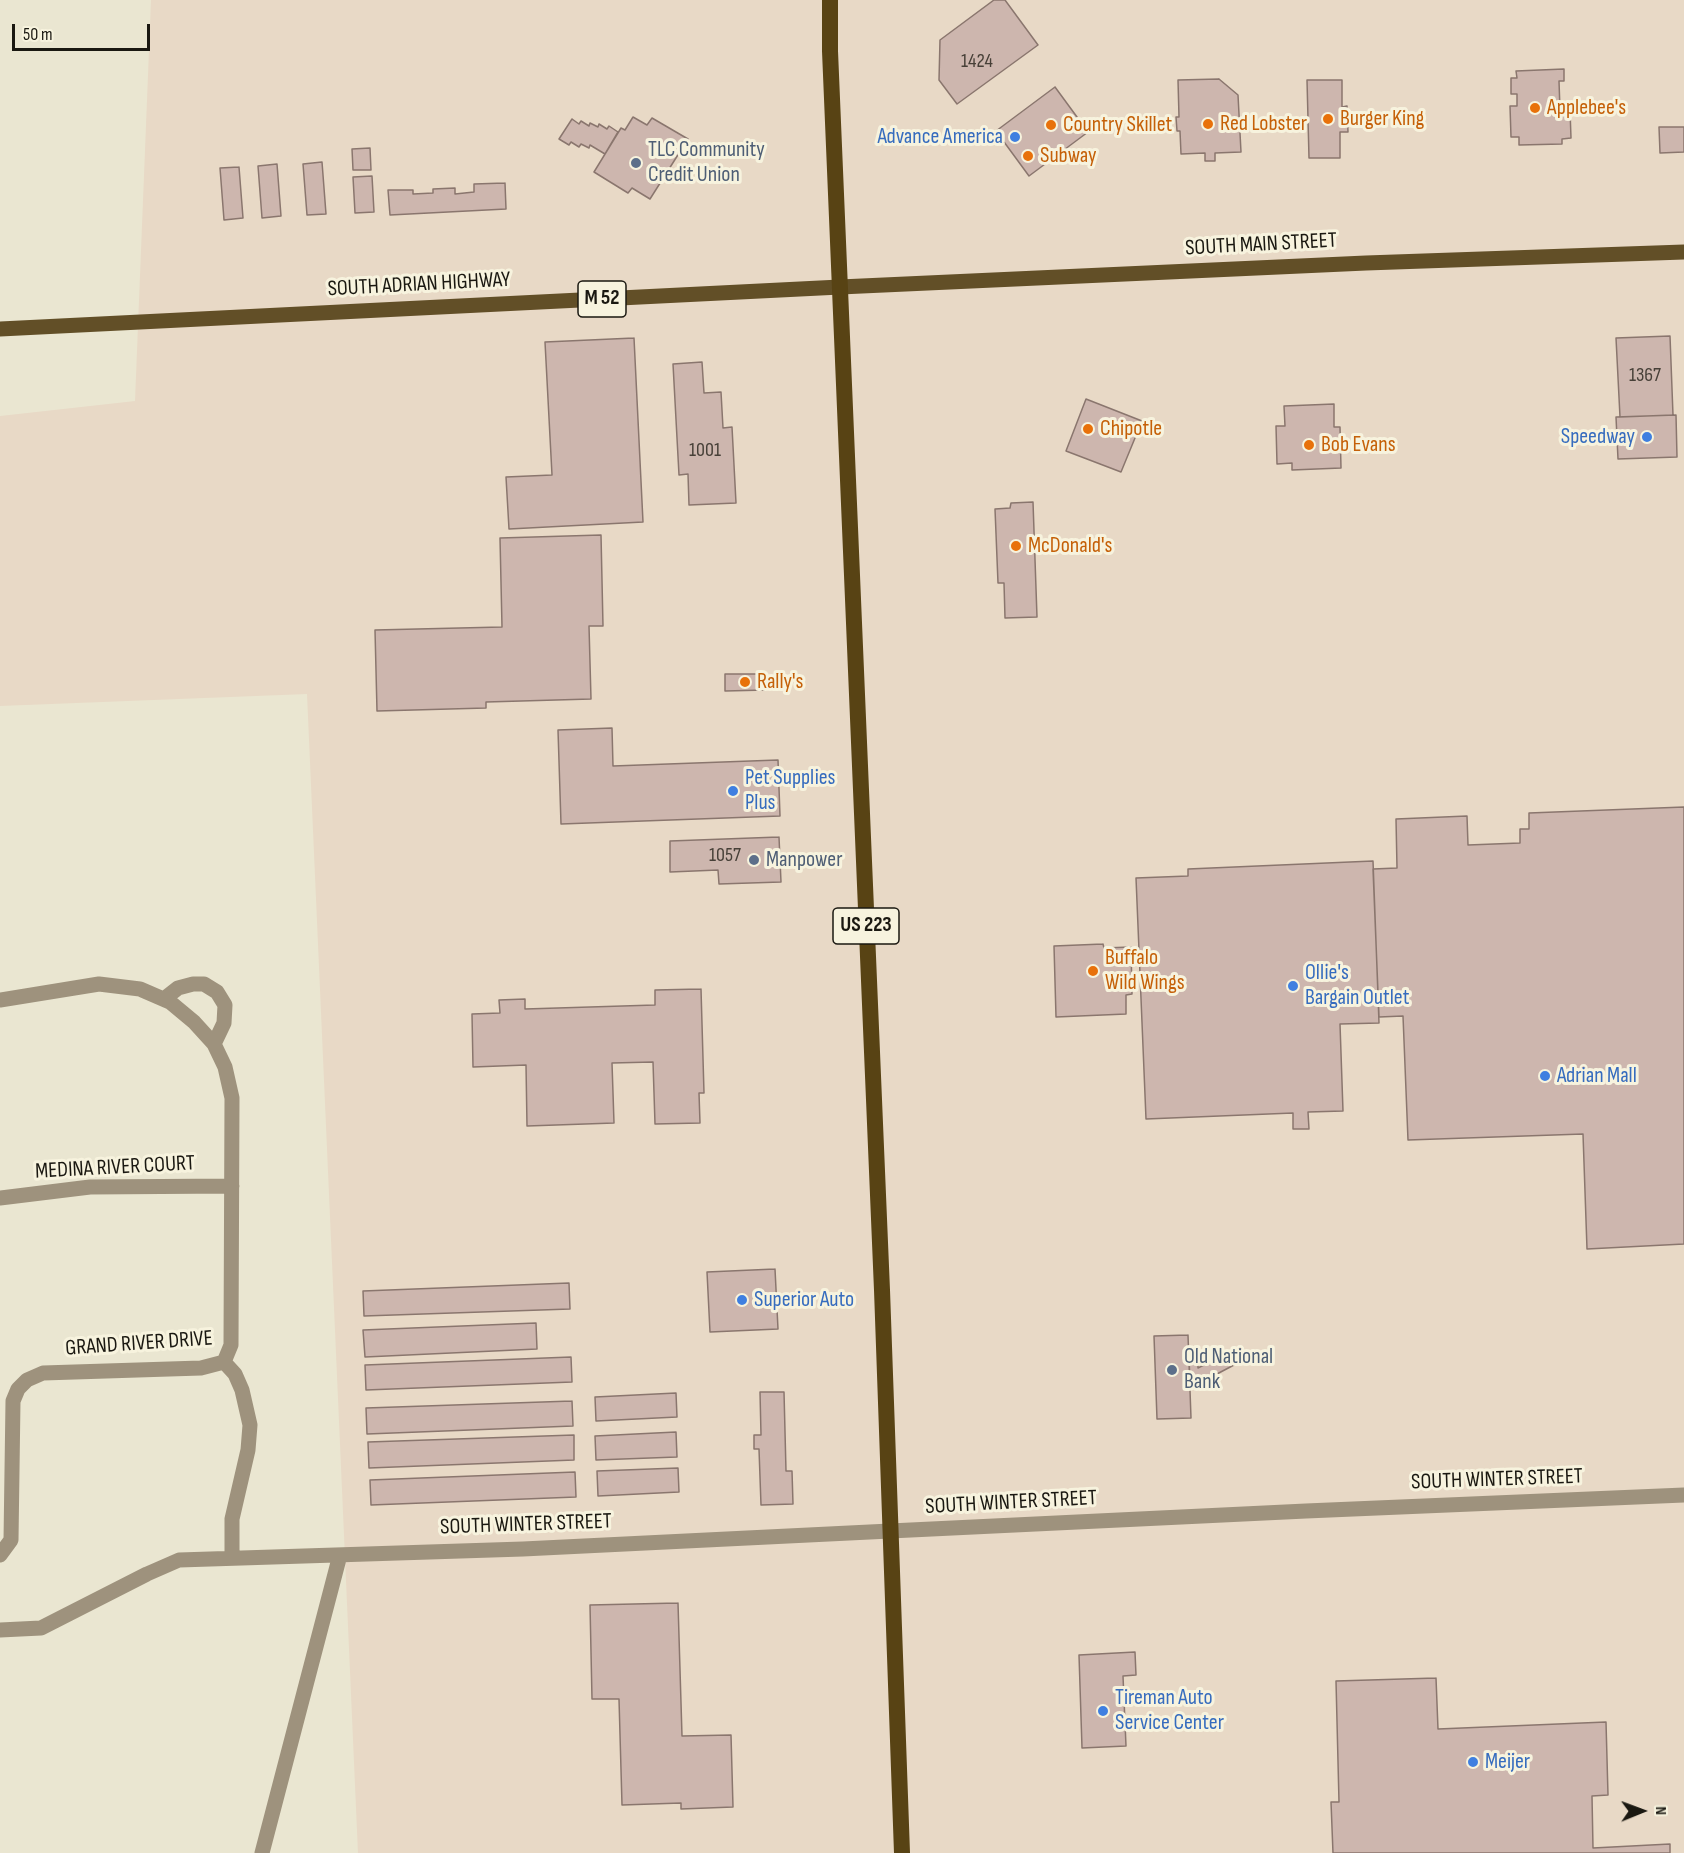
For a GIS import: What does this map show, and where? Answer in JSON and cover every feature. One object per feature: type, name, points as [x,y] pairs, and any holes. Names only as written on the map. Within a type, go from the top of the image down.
[{"type":"highway","name":"US 223","points":[[830,0],[830,47],[881,1278],[902,1853]]},
{"type":"main road","name":"SOUTH MAIN STREET","points":[[840,287],[1366,263],[1684,252]]},
{"type":"main road","name":"SOUTH ADRIAN HIGHWAY","points":[[0,328],[840,287]]},
{"type":"street","name":"GRAND RIVER DRIVE","points":[[0,1000],[99,984],[141,989],[170,1002],[194,1022],[214,1044],[225,1067],[232,1098],[231,1345],[225,1362],[201,1368],[43,1373],[27,1380],[18,1389],[13,1401],[11,1540],[0,1555]]},
{"type":"street","points":[[164,999],[178,988],[193,984],[204,984],[217,993],[225,1005],[224,1023],[214,1044]]},
{"type":"street","name":"MEDINA RIVER COURT","points":[[0,1198],[90,1187],[232,1186]]},
{"type":"street","points":[[225,1362],[235,1374],[242,1390],[250,1425],[248,1450],[232,1519],[232,1558]]},
{"type":"street","name":"SOUTH WINTER STREET","points":[[0,1630],[41,1628],[178,1560],[523,1549],[1684,1495]]},
{"type":"street","points":[[262,1853],[340,1555]]},
{"type":"shaded area","points":[[151,0],[1684,0],[1684,1853],[358,1853],[307,694],[0,706],[0,416],[135,401]]},
{"type":"building","points":[[994,0],[1005,0],[1038,45],[957,104],[939,80],[940,40]]},
{"type":"building","name":"Applebee's","points":[[1564,69],[1564,81],[1559,81],[1560,110],[1570,110],[1571,138],[1562,139],[1562,144],[1519,145],[1519,137],[1511,137],[1510,106],[1517,106],[1517,94],[1511,94],[1511,78],[1517,78],[1516,71]]},
{"type":"building","name":"Red Lobster","points":[[1219,79],[1238,95],[1241,152],[1215,153],[1215,161],[1205,161],[1205,153],[1181,154],[1180,131],[1177,131],[1176,117],[1179,117],[1178,80]]},
{"type":"building","name":"Burger King","points":[[1307,80],[1342,80],[1342,107],[1347,106],[1348,132],[1340,132],[1340,158],[1309,158]]},
{"type":"building","points":[[1055,87],[1088,132],[1029,176],[996,131]]},
{"type":"building","name":"TLC Community Credit Union","points":[[633,117],[647,125],[652,118],[688,139],[650,199],[632,188],[628,193],[594,172],[621,128],[625,130]]},
{"type":"building","points":[[572,119],[579,124],[581,121],[589,126],[590,123],[598,127],[599,124],[607,129],[609,126],[618,132],[605,154],[590,145],[589,148],[581,144],[579,147],[571,142],[569,145],[559,139]]},
{"type":"building","points":[[1659,127],[1684,127],[1684,152],[1660,153]]},
{"type":"building","points":[[370,148],[371,170],[353,170],[352,149]]},
{"type":"building","points":[[322,162],[326,214],[307,215],[303,164]]},
{"type":"building","points":[[277,164],[281,216],[262,218],[258,166]]},
{"type":"building","points":[[239,167],[243,218],[224,220],[220,168]]},
{"type":"building","points":[[372,176],[374,212],[355,213],[353,177]]},
{"type":"building","points":[[505,183],[506,209],[390,215],[388,190],[413,190],[413,194],[433,193],[433,189],[455,188],[455,194],[474,192],[474,184]]},
{"type":"building","name":"Speedway","points":[[1670,336],[1673,415],[1620,417],[1616,338]]},
{"type":"building","points":[[634,338],[643,522],[509,529],[506,477],[552,475],[545,342]]},
{"type":"building","points":[[702,362],[704,393],[721,392],[723,428],[732,427],[736,503],[689,505],[688,474],[679,475],[673,364]]},
{"type":"building","points":[[1086,399],[1142,421],[1121,472],[1066,451]]},
{"type":"building","name":"Bob Evans","points":[[1334,404],[1334,427],[1340,427],[1341,468],[1292,470],[1292,463],[1277,464],[1276,426],[1285,426],[1284,406]]},
{"type":"building","name":"Speedway","points":[[1676,415],[1677,457],[1618,459],[1616,417]]},
{"type":"building","name":"McDonald's","points":[[1033,502],[1037,617],[1005,618],[1004,583],[998,583],[995,509],[1010,508],[1011,503]]},
{"type":"building","points":[[601,535],[603,626],[589,626],[591,699],[486,702],[486,708],[377,711],[375,630],[502,627],[500,538]]},
{"type":"building","name":"Rally's","points":[[725,674],[766,674],[766,690],[725,691]]},
{"type":"building","points":[[612,728],[613,766],[778,760],[780,816],[561,824],[558,730]]},
{"type":"building","name":"Adrian Mall","points":[[1684,807],[1684,1244],[1587,1249],[1583,1134],[1408,1140],[1403,1016],[1379,1017],[1373,869],[1397,868],[1396,819],[1467,816],[1468,845],[1520,843],[1520,829],[1529,829],[1529,813]]},
{"type":"building","points":[[779,837],[781,882],[719,884],[718,870],[670,872],[670,841]]},
{"type":"building","points":[[1373,861],[1379,1023],[1340,1024],[1343,1111],[1308,1112],[1309,1129],[1293,1129],[1293,1113],[1146,1119],[1136,878],[1188,876],[1188,869]]},
{"type":"building","name":"Buffalo Wild Wings","points":[[1103,944],[1104,948],[1131,947],[1132,994],[1126,995],[1126,1014],[1056,1017],[1054,946]]},
{"type":"building","points":[[701,989],[704,1093],[699,1093],[700,1123],[655,1124],[653,1062],[612,1063],[614,1123],[527,1126],[526,1065],[473,1067],[472,1014],[500,1013],[499,1000],[525,999],[525,1009],[655,1005],[655,990]]},
{"type":"building","name":"Superior Auto","points":[[775,1269],[778,1329],[710,1332],[707,1272]]},
{"type":"building","points":[[569,1283],[570,1309],[364,1316],[363,1291]]},
{"type":"building","points":[[536,1323],[537,1349],[365,1357],[363,1330]]},
{"type":"building","name":"Old National Bank","points":[[1188,1335],[1191,1418],[1157,1419],[1154,1336]]},
{"type":"building","points":[[1233,1350],[1234,1365],[1198,1384],[1190,1384],[1189,1356],[1198,1356],[1198,1368]]},
{"type":"building","points":[[571,1357],[572,1382],[366,1390],[365,1365]]},
{"type":"building","points":[[760,1392],[784,1392],[786,1471],[792,1471],[793,1504],[761,1505],[759,1449],[754,1449],[754,1435],[761,1435]]},
{"type":"building","points":[[676,1393],[677,1417],[596,1421],[595,1397]]},
{"type":"building","points":[[572,1401],[573,1426],[367,1434],[366,1408]]},
{"type":"building","points":[[676,1432],[677,1457],[596,1460],[595,1436]]},
{"type":"building","points":[[574,1435],[574,1460],[369,1468],[368,1442]]},
{"type":"building","points":[[678,1468],[679,1492],[598,1496],[597,1471]]},
{"type":"building","points":[[575,1472],[576,1497],[371,1505],[370,1480]]},
{"type":"building","points":[[678,1603],[682,1736],[731,1735],[733,1807],[681,1809],[681,1803],[622,1805],[619,1699],[592,1699],[590,1605]]},
{"type":"building","name":"Tireman Auto Service Center","points":[[1135,1652],[1136,1675],[1123,1676],[1126,1746],[1082,1748],[1079,1655]]},
{"type":"building","name":"Meijer","points":[[1436,1678],[1438,1729],[1606,1722],[1608,1795],[1592,1796],[1593,1848],[1670,1844],[1670,1853],[1333,1853],[1331,1802],[1339,1802],[1336,1681]]},
{"type":"place","name":"Applebee's","points":[[1535,108]]},
{"type":"place","name":"Burger King","points":[[1328,119]]},
{"type":"place","name":"Red Lobster","points":[[1208,124]]},
{"type":"place","name":"Country Skillet","points":[[1051,125]]},
{"type":"place","name":"Advance America","points":[[1015,137]]},
{"type":"place","name":"Subway","points":[[1028,156]]},
{"type":"place","name":"TLC Community Credit Union","points":[[636,163]]},
{"type":"place","name":"Chipotle","points":[[1088,429]]},
{"type":"place","name":"Speedway","points":[[1647,437]]},
{"type":"place","name":"Bob Evans","points":[[1309,445]]},
{"type":"place","name":"McDonald's","points":[[1016,546]]},
{"type":"place","name":"Rally's","points":[[745,682]]},
{"type":"place","name":"Pet Supplies Plus","points":[[733,791]]},
{"type":"place","name":"Manpower","points":[[754,860]]},
{"type":"place","name":"Buffalo Wild Wings","points":[[1093,971]]},
{"type":"place","name":"Ollie's Bargain Outlet","points":[[1293,986]]},
{"type":"place","name":"Adrian Mall","points":[[1545,1076]]},
{"type":"place","name":"Superior Auto","points":[[742,1300]]},
{"type":"place","name":"Old National Bank","points":[[1172,1370]]},
{"type":"place","name":"Tireman Auto Service Center","points":[[1103,1711]]},
{"type":"place","name":"Meijer","points":[[1473,1762]]}]
